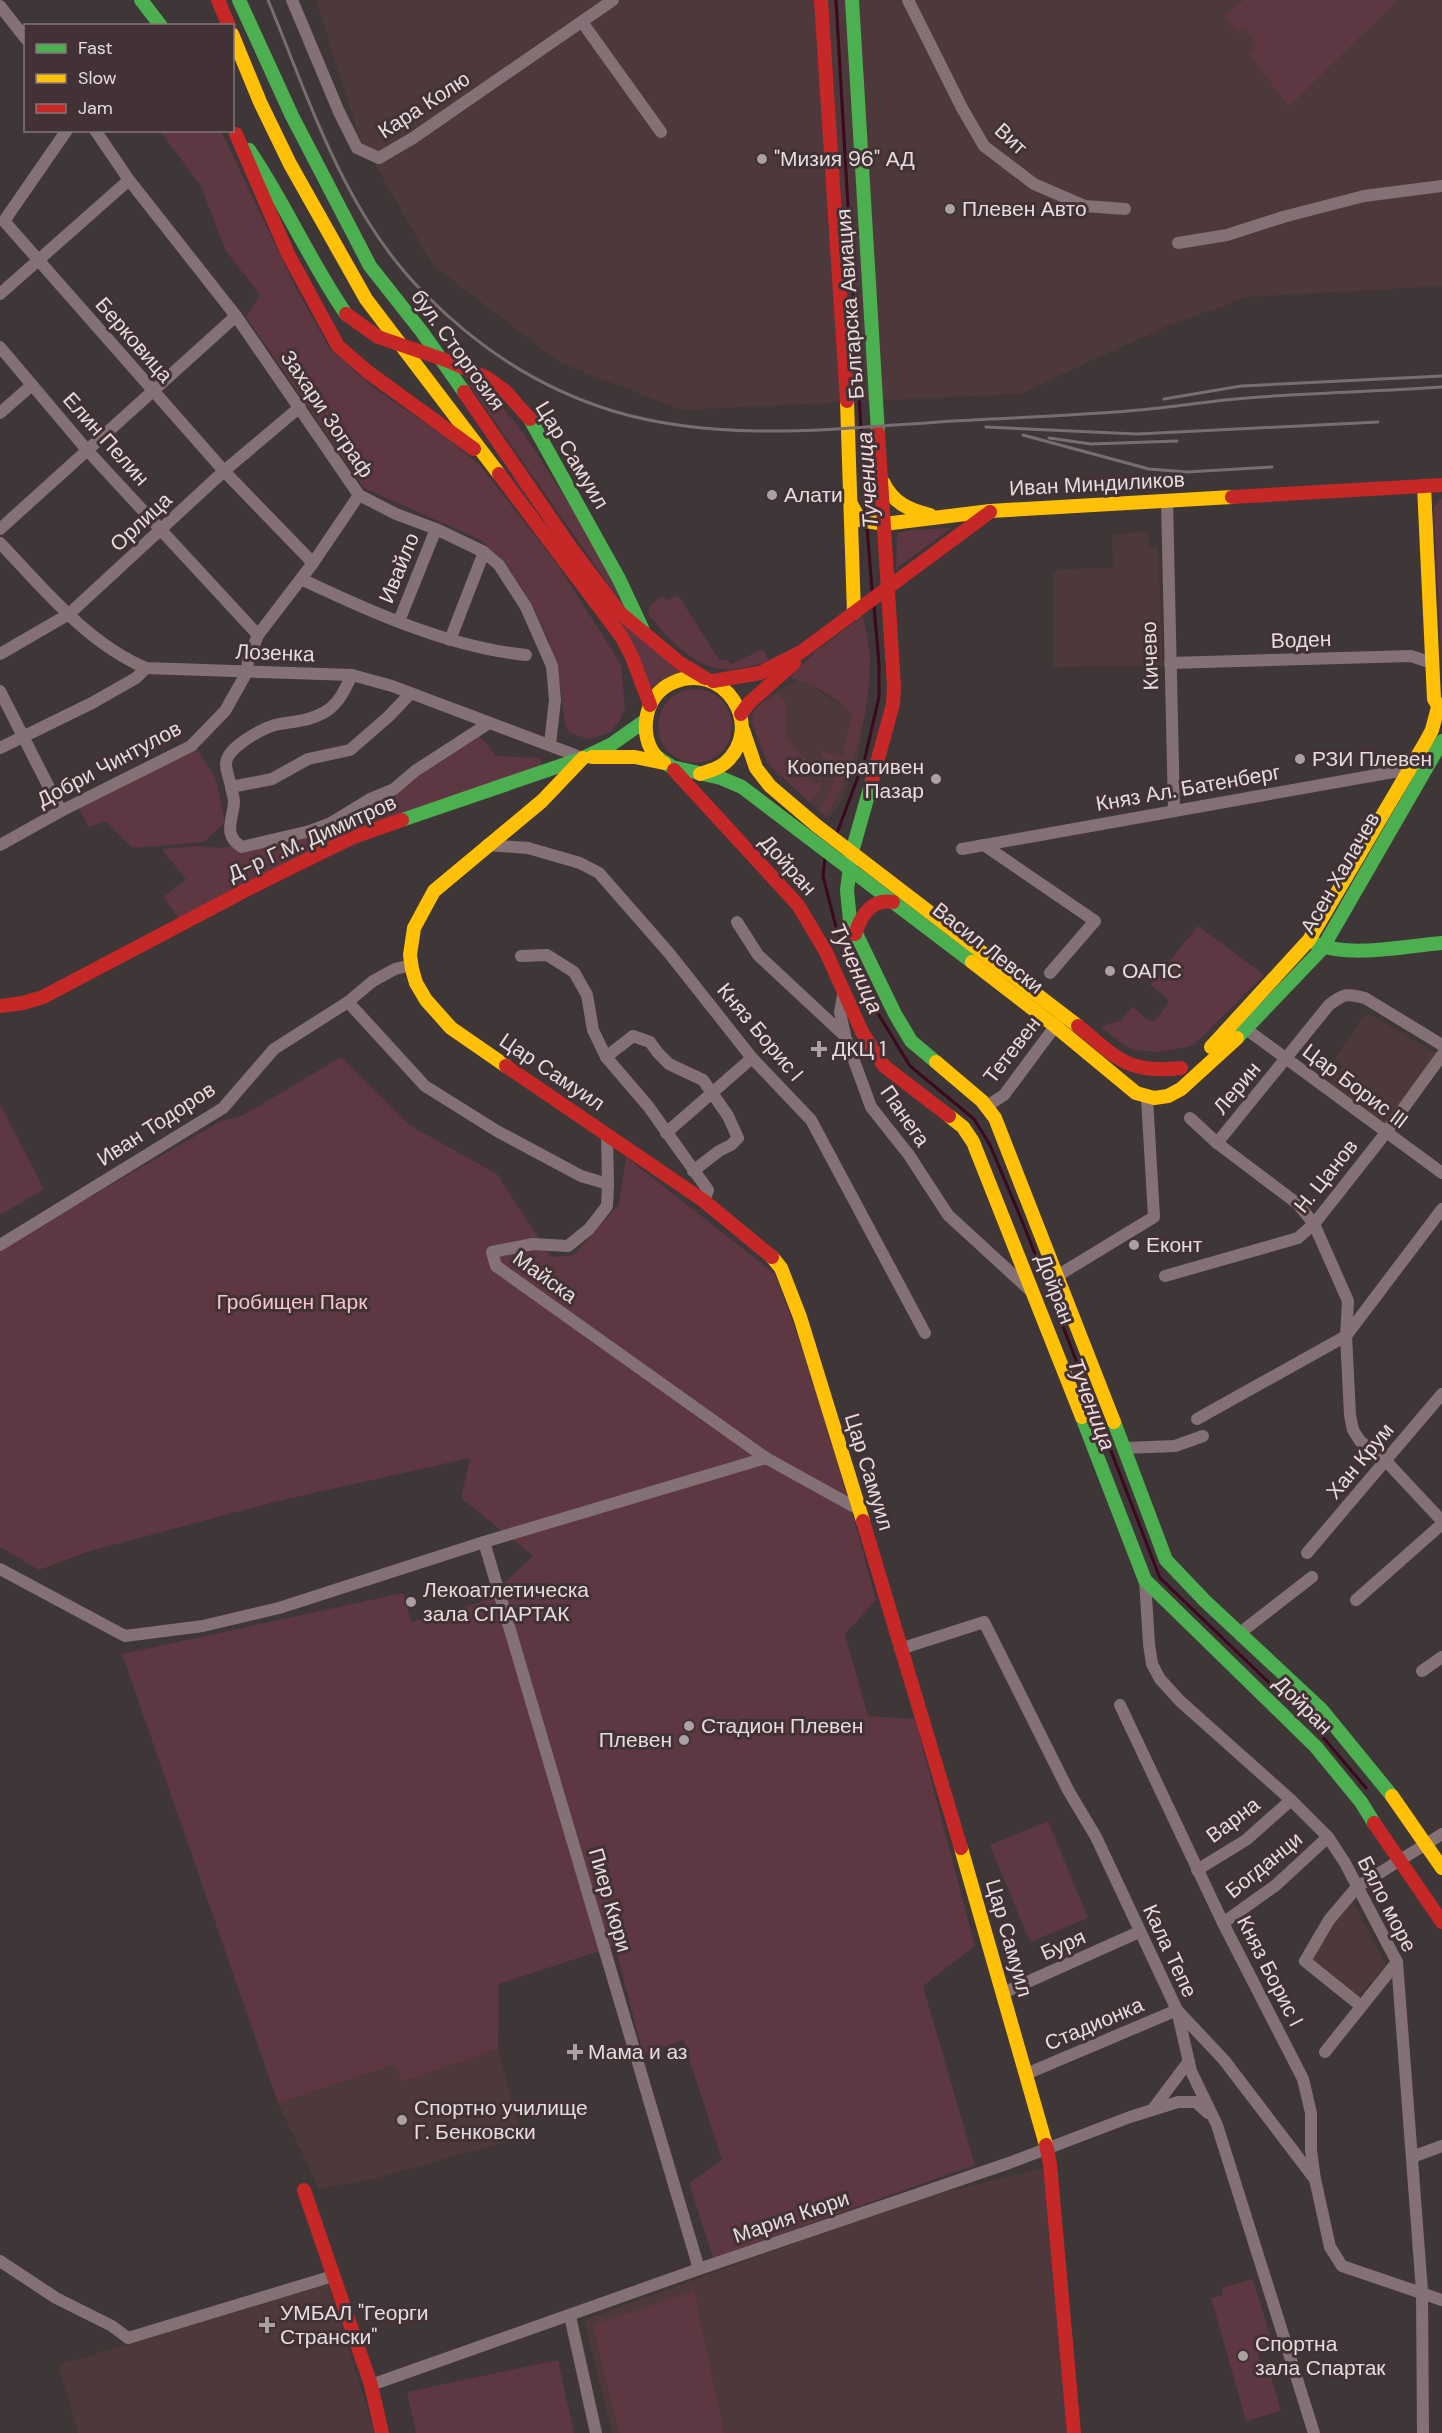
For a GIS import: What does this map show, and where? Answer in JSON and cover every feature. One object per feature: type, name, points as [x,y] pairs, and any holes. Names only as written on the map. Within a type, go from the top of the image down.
[{"type":"street","points":[[141,0],[159,24]]},
{"type":"street","points":[[218,0],[228,24]]},
{"type":"street","name":"бул. Сторгозия","points":[[239,0],[292,116],[370,266],[422,332],[578,557],[619,612],[680,663],[709,680]]},
{"type":"street","name":"Кара Колю","points":[[292,0],[339,112],[357,148],[379,158],[413,138],[613,0]]},
{"type":"street","name":"Българска Авиация","points":[[821,0],[859,609]]},
{"type":"street","name":"Вит","points":[[908,0],[962,108],[984,146],[1034,184],[1085,206],[1125,208]]},
{"type":"street","name":"Българска Авиация","points":[[852,1],[881,471],[881,524],[894,694],[852,852]]},
{"type":"street","points":[[0,6],[24,36]]},
{"type":"street","points":[[582,22],[661,132]]},
{"type":"street","name":"бул. Сторгозия","points":[[234,39],[260,102],[290,164],[366,299],[491,461],[621,636],[632,657],[650,705]]},
{"type":"street","name":"Цар Самуил","points":[[234,131],[268,177],[328,287],[346,314],[363,328],[384,340],[486,377],[507,393],[530,419],[619,579],[645,634]]},
{"type":"street","name":"Цар Самуил","points":[[234,131],[288,254],[338,346],[368,372],[491,461]]},
{"type":"street","name":"Берковица","points":[[66,132],[4,221],[152,392],[313,563]]},
{"type":"street","name":"Захари Зограф","points":[[95,132],[129,180],[236,316],[358,495],[396,514],[436,528],[484,552],[499,565],[526,607],[552,666],[555,700],[550,744]]},
{"type":"street","points":[[0,294],[129,180]]},
{"type":"street","points":[[1178,243],[1227,235],[1283,217],[1364,196],[1442,186]]},
{"type":"street","points":[[0,529],[236,316]]},
{"type":"street","name":"Елин Пелин","points":[[0,347],[87,450],[258,634]]},
{"type":"street","points":[[0,413],[32,385]]},
{"type":"street","name":"Орлица","points":[[0,654],[69,614],[224,471],[300,407]]},
{"type":"street","points":[[881,471],[887,491],[900,505],[937,517]]},
{"type":"street","name":"Иван Миндиликов","points":[[709,680],[760,673],[801,652],[990,511],[1442,485]]},
{"type":"street","points":[[1424,486],[1434,699],[1440,709]]},
{"type":"street","name":"Добри Чинтулов","points":[[0,845],[61,810],[191,746],[225,711],[247,672],[248,660],[258,634],[313,563],[358,495]]},
{"type":"street","name":"Кичево","points":[[1167,501],[1174,810]]},
{"type":"street","points":[[851,504],[860,520],[881,524],[990,511]]},
{"type":"street","name":"Ивайло","points":[[399,621],[436,528]]},
{"type":"street","name":"Лозенка","points":[[0,543],[69,614],[123,658],[146,668],[352,675],[392,686],[583,758]]},
{"type":"street","points":[[450,640],[484,552]]},
{"type":"street","points":[[301,579],[450,640],[501,653],[526,656]]},
{"type":"street","name":"Иван Миндиликов","points":[[742,721],[755,698],[792,665],[801,652]]},
{"type":"street","name":"Воден","points":[[1170,663],[1411,656],[1432,663]]},
{"type":"street","points":[[0,748],[92,703],[136,678],[146,668]]},
{"type":"street","points":[[352,675],[340,699],[327,711],[307,720],[273,726],[244,741],[231,751],[225,763],[234,801],[229,832],[235,843],[242,847],[310,831],[328,824],[370,799],[394,789],[415,771],[489,723]]},
{"type":"street","points":[[583,758],[626,757],[669,766],[686,773],[700,774],[713,770],[734,754],[740,741],[742,721],[730,695],[709,680],[693,677],[668,685],[650,705],[646,720],[649,744],[669,766]]},
{"type":"street","points":[[0,691],[61,810]]},
{"type":"street","points":[[231,787],[272,779],[308,759],[350,750],[388,717],[410,694]]},
{"type":"street","name":"Асен Халачев","points":[[1440,709],[1414,777],[1322,949],[1246,1029],[1181,1089],[1168,1096],[1147,1098],[1148,1089],[1153,1081],[1195,1061],[1217,1041],[1309,940],[1414,777],[1442,741]]},
{"type":"street","name":"Д-р Г.М. Димитров","points":[[0,1006],[23,1003],[42,997],[246,890],[356,836],[583,758],[612,744],[646,720]]},
{"type":"street","name":"Васил Левски","points":[[742,721],[751,758],[762,777],[813,832]]},
{"type":"street","name":"Цар Самуил","points":[[583,758],[542,801],[434,891],[421,909],[412,932],[411,965],[422,995],[451,1028],[704,1201],[777,1261],[781,1268],[800,1317],[860,1510],[984,1924],[1047,2149],[1074,2433]]},
{"type":"street","name":"Дойран","points":[[669,766],[798,905],[821,944],[862,1032],[884,1066],[963,1127],[973,1142],[1145,1580],[1316,1747],[1360,1802],[1442,1922]]},
{"type":"street","name":"Княз Ал. Батенберг","points":[[962,849],[1399,771],[1414,777]]},
{"type":"street","name":"Васил Левски","points":[[700,774],[720,778],[742,787],[813,832],[835,848],[849,868],[1055,1026],[1129,1088],[1147,1098]]},
{"type":"street","name":"Княз Борис I","points":[[487,845],[528,848],[580,863],[599,873],[669,953],[752,1058],[811,1120],[925,1333]]},
{"type":"street","points":[[984,845],[1095,921],[1050,973]]},
{"type":"street","name":"Васил Левски","points":[[835,848],[852,852],[1126,1064],[1155,1071],[1181,1068]]},
{"type":"street","name":"Дойран","points":[[852,852],[847,908],[855,934],[910,1041],[987,1106],[995,1118],[1125,1448],[1166,1560],[1205,1601],[1322,1709],[1382,1782],[1442,1868]]},
{"type":"street","points":[[855,934],[860,921],[870,908],[883,900],[893,902]]},
{"type":"street","name":"Панега","points":[[737,922],[758,955],[845,1036],[871,1107],[909,1155],[948,1215],[1035,1295]]},
{"type":"street","points":[[1309,940],[1322,949],[1342,950],[1442,943]]},
{"type":"street","points":[[521,956],[547,955],[574,972],[587,995],[592,1030],[606,1057],[648,1106],[708,1190],[704,1201]]},
{"type":"street","name":"Иван Тодоров","points":[[0,1245],[223,1108],[274,1049],[348,1002],[373,981],[395,969],[411,965]]},
{"type":"street","points":[[844,990],[840,1012],[845,1036]]},
{"type":"street","name":"Лерин","points":[[1216,1143],[1329,1005],[1342,995],[1365,998],[1442,1045]]},
{"type":"street","points":[[348,1002],[425,1086],[549,1160],[581,1176],[608,1184],[607,1135]]},
{"type":"street","name":"Тетевен","points":[[987,1106],[1004,1095],[1064,1014]]},
{"type":"street","name":"Цар Борис III","points":[[1246,1029],[1442,1173]]},
{"type":"street","points":[[606,1057],[633,1036],[650,1042],[669,1064],[703,1080],[728,1116],[738,1138],[693,1172]]},
{"type":"street","name":"Н. Цанов","points":[[1165,1276],[1298,1238],[1314,1224],[1386,1133],[1442,1055]]},
{"type":"street","points":[[666,1132],[752,1058]]},
{"type":"street","points":[[1057,1276],[1154,1217],[1147,1098]]},
{"type":"street","points":[[1190,1118],[1216,1143],[1298,1204],[1314,1224],[1348,1301],[1346,1336],[1350,1415],[1353,1430],[1360,1441],[1385,1460],[1442,1522],[1356,1600]]},
{"type":"street","name":"Майска","points":[[608,1184],[607,1206],[589,1229],[568,1246],[533,1244],[492,1252],[496,1266],[766,1458],[860,1510]]},
{"type":"street","points":[[1197,1419],[1346,1336],[1442,1209]]},
{"type":"street","name":"Хан Крум","points":[[1307,1553],[1442,1394]]},
{"type":"street","points":[[1125,1448],[1175,1446],[1203,1436]]},
{"type":"street","points":[[0,1569],[125,1636],[202,1626],[279,1608],[484,1542],[766,1458]]},
{"type":"street","name":"Пиер Кюри","points":[[484,1542],[699,2269]]},
{"type":"street","points":[[1240,1633],[1312,1577]]},
{"type":"street","name":"Бяло море","points":[[1145,1580],[1152,1664],[1160,1679],[1180,1701],[1329,1837],[1397,1962],[1422,2291],[1423,2433]]},
{"type":"street","name":"Кала Тепе","points":[[900,1649],[984,1622],[1068,1790],[1096,1837],[1177,2010],[1189,2061],[1217,2125],[1314,2433]]},
{"type":"street","points":[[1422,1671],[1442,1657]]},
{"type":"street","name":"Княз Борис I","points":[[1120,1705],[1197,1870],[1303,2079],[1311,2113],[1311,2150],[1315,2179],[1330,2247],[1342,2265],[1422,2291]]},
{"type":"street","name":"Варна","points":[[1197,1870],[1246,1840],[1291,1800]]},
{"type":"street","points":[[1361,2006],[1305,1961],[1329,1920],[1357,1887],[1442,1834]]},
{"type":"street","name":"Богданци","points":[[1223,1923],[1276,1885],[1329,1837]]},
{"type":"street","name":"Буря","points":[[1003,1993],[1139,1932]]},
{"type":"street","points":[[1325,2052],[1397,1962]]},
{"type":"street","points":[[1177,2010],[1224,2060],[1315,2179]]},
{"type":"street","name":"Стадионка","points":[[1026,2074],[1177,2010]]},
{"type":"street","points":[[1153,2109],[1189,2061]]},
{"type":"street","name":"Мария Кюри","points":[[370,2385],[1047,2149],[1153,2109],[1178,2102],[1196,2102],[1207,2110],[1217,2125]]},
{"type":"street","points":[[1412,2157],[1442,2146]]},
{"type":"street","points":[[304,2190],[370,2385],[382,2433]]},
{"type":"street","points":[[0,2261],[56,2298],[112,2326],[128,2338],[333,2276]]},
{"type":"street","points":[[1422,2291],[1442,2300]]},
{"type":"street","points":[[570,2316],[596,2433]]},
{"type":"shaded area","points":[[316,0],[1442,0],[1442,286],[1248,297],[1167,326],[1020,394],[682,410],[560,363],[433,265],[360,139]]},
{"type":"shaded area","points":[[1146,532],[1149,547],[1158,547],[1163,666],[1053,667],[1053,575],[1058,569],[1113,568],[1112,534]]},
{"type":"shaded area","points":[[798,680],[814,687],[827,698],[851,709],[863,720],[859,754],[842,801],[828,819],[771,768],[757,740],[751,721],[752,712],[770,695]]},
{"type":"shaded area","points":[[1367,1013],[1438,1054],[1384,1125],[1330,1083],[1343,1066],[1335,1058]]},
{"type":"shaded area","points":[[1352,1900],[1386,1965],[1358,1997],[1310,1960],[1328,1926]]},
{"type":"shaded area","name":"Спортно училище Г. Бенковски","points":[[498,2049],[522,2137],[377,2178],[319,2189],[278,2103],[396,2065],[403,2082]]},
{"type":"shaded area","points":[[1045,2168],[1071,2433],[612,2433],[584,2320],[913,2200]]},
{"type":"shaded area","name":"УМБАЛ \"Георги Странски\"","points":[[328,2284],[375,2433],[78,2433],[58,2365]]},
{"type":"green space","points":[[1244,0],[1397,0],[1289,107],[1248,53],[1257,46],[1244,29],[1237,33],[1225,15]]},
{"type":"green space","points":[[161,132],[221,132],[295,286],[330,349],[374,388],[444,436],[479,464],[557,564],[621,664],[625,707],[619,722],[609,733],[588,739],[570,733],[565,725],[560,685],[549,640],[526,595],[504,561],[481,540],[364,488],[246,317],[260,295],[225,250],[201,186]]},
{"type":"green space","points":[[467,382],[494,400],[524,434],[578,518],[620,595],[615,594]]},
{"type":"green space","points":[[514,474],[682,672],[648,694],[599,597],[512,477]]},
{"type":"green space","points":[[1442,499],[1442,673],[1434,507]]},
{"type":"green space","points":[[951,528],[896,569],[897,533]]},
{"type":"green space","points":[[678,595],[720,661],[726,659],[731,664],[763,649],[769,661],[746,667],[722,669],[700,662],[680,649],[648,614],[651,604],[663,596],[666,601]]},
{"type":"green space","points":[[863,616],[870,660],[867,704],[858,744],[844,782],[826,816],[819,810],[831,790],[833,774],[821,751],[842,757],[852,715],[840,702],[824,692],[790,677],[815,652]]},
{"type":"green space","points":[[688,689],[702,689],[716,695],[726,705],[732,719],[732,733],[726,747],[716,757],[702,763],[688,763],[674,757],[664,747],[658,733],[658,719],[664,705],[674,695]]},
{"type":"green space","points":[[777,694],[785,703],[787,737],[812,765],[814,770],[808,777],[815,785],[821,780],[821,789],[810,803],[767,762],[751,721],[756,707]]},
{"type":"green space","points":[[479,735],[496,756],[541,758],[541,768],[179,918],[163,897],[186,880],[162,849],[198,846],[221,848],[321,830]]},
{"type":"green space","points":[[196,748],[216,779],[225,822],[204,842],[133,848],[105,821],[89,827],[79,809],[85,804]]},
{"type":"green space","points":[[1198,926],[1264,975],[1196,1043],[1188,1047],[1157,1052],[1135,1050],[1125,1046],[1101,1027],[1120,1021],[1133,1007],[1148,1020],[1154,1021],[1169,1003],[1167,998],[1150,985]]},
{"type":"green space","name":"Гробищен Парк","points":[[341,1057],[411,1126],[497,1174],[551,1257],[574,1255],[619,1204],[626,1157],[775,1274],[804,1353],[837,1457],[876,1600],[845,1634],[868,1716],[915,1719],[975,1946],[923,1986],[975,2165],[713,2258],[689,2183],[722,2160],[683,2040],[643,2054],[615,1946],[499,1984],[498,2049],[403,2082],[395,2065],[278,2103],[122,1654],[403,1593],[411,1622],[487,1600],[533,1556],[461,1498],[470,1458],[278,1501],[87,1552],[39,1570],[0,1547],[0,1249],[221,1121],[244,1115]]},
{"type":"green space","points":[[0,1104],[44,1189],[0,1215]]},
{"type":"green space","points":[[1048,1821],[1088,1918],[1030,1942],[990,1845]]},
{"type":"green space","name":"Спортна зала Спартак","points":[[1253,2279],[1272,2342],[1256,2347],[1262,2367],[1268,2366],[1281,2411],[1246,2421],[1211,2298],[1223,2295],[1222,2288]]},
{"type":"green space","points":[[694,2291],[724,2433],[619,2433],[593,2325]]},
{"type":"green space","points":[[558,2360],[574,2433],[416,2433],[407,2392]]},
{"type":"waterway","name":"Тученица","points":[[836,0],[866,516]]},
{"type":"waterway","name":"Тученица","points":[[867,526],[872,591]]},
{"type":"waterway","name":"Тученица","points":[[837,833],[865,758],[879,697],[879,664],[874,606]]},
{"type":"waterway","name":"Тученица","points":[[825,858],[823,876],[836,927],[871,1002],[910,1066],[974,1119],[990,1145],[1025,1228],[1160,1578],[1310,1722],[1366,1788]]},
{"type":"railway","points":[[268,0],[332,155],[351,193],[397,263],[445,313],[488,349],[561,391],[613,411],[655,421],[739,431],[825,430],[1151,409],[1260,397],[1442,387]]},
{"type":"railway","points":[[1164,399],[1241,386],[1442,376]]},
{"type":"railway","points":[[986,427],[1137,434],[1378,422]]},
{"type":"railway","points":[[1023,435],[1149,469],[1187,472],[1272,467]]},
{"type":"railway","points":[[1049,438],[1091,444],[1177,441]]},
{"type":"traffic: fast","points":[[141,0],[159,24]]},
{"type":"traffic: fast","points":[[239,0],[292,116],[370,266],[422,332],[464,392]]},
{"type":"traffic: fast","points":[[852,0],[878,433]]},
{"type":"traffic: fast","points":[[249,150],[346,314]]},
{"type":"traffic: fast","points":[[530,419],[619,579],[642,628]]},
{"type":"traffic: fast","points":[[402,820],[583,758],[612,744],[646,720]]},
{"type":"traffic: fast","points":[[1237,1038],[1322,949],[1442,741]]},
{"type":"traffic: fast","points":[[658,758],[672,767],[721,778],[742,787],[972,962]]},
{"type":"traffic: fast","points":[[872,781],[852,852],[847,890],[850,921],[895,1014],[911,1041],[936,1062]]},
{"type":"traffic: fast","points":[[1316,944],[1330,948],[1361,951],[1442,943]]},
{"type":"traffic: fast","points":[[1082,1417],[1145,1580],[1316,1747],[1361,1802],[1374,1823]]},
{"type":"traffic: fast","points":[[1114,1422],[1166,1560],[1205,1601],[1321,1709],[1392,1796]]},
{"type":"traffic: slow","points":[[234,39],[260,102],[290,164],[366,299],[499,474]]},
{"type":"traffic: slow","points":[[847,401],[854,613]]},
{"type":"traffic: slow","points":[[883,482],[902,504],[930,515]]},
{"type":"traffic: slow","points":[[1424,486],[1434,699],[1442,711]]},
{"type":"traffic: slow","points":[[851,504],[860,520],[884,524],[990,511],[1232,497]]},
{"type":"traffic: slow","points":[[658,758],[648,743],[646,732],[648,710],[653,700],[659,692],[672,683],[691,678],[708,680],[722,688],[733,700],[740,715],[742,732],[737,748],[725,763],[700,774]]},
{"type":"traffic: slow","points":[[1211,1047],[1309,940],[1425,743],[1432,730],[1438,707]]},
{"type":"traffic: slow","points":[[743,730],[756,768],[770,786],[817,826],[1078,1026]]},
{"type":"traffic: slow","points":[[592,757],[635,757],[664,763]]},
{"type":"traffic: slow","points":[[506,1066],[451,1028],[426,1000],[416,983],[412,969],[410,955],[414,928],[434,891],[542,801],[583,758]]},
{"type":"traffic: slow","points":[[972,962],[1136,1093],[1154,1098],[1168,1096],[1181,1089],[1237,1038]]},
{"type":"traffic: slow","points":[[936,1062],[982,1101],[995,1118],[1114,1422]]},
{"type":"traffic: slow","points":[[949,1116],[963,1127],[973,1142],[1082,1417]]},
{"type":"traffic: slow","points":[[772,1257],[781,1268],[800,1317],[863,1521]]},
{"type":"traffic: slow","points":[[1392,1796],[1442,1868]]},
{"type":"traffic: slow","points":[[961,1848],[1046,2145]]},
{"type":"traffic: jam","points":[[218,0],[228,24]]},
{"type":"traffic: jam","points":[[821,0],[847,401]]},
{"type":"traffic: jam","points":[[236,134],[288,254],[338,346],[368,372],[474,449]]},
{"type":"traffic: jam","points":[[346,314],[378,337],[451,362],[487,378],[505,391],[530,419]]},
{"type":"traffic: jam","points":[[464,392],[571,548],[619,612],[680,663],[705,678]]},
{"type":"traffic: jam","points":[[872,781],[893,704],[894,686],[878,433]]},
{"type":"traffic: jam","points":[[499,474],[621,636],[632,657],[650,705]]},
{"type":"traffic: jam","points":[[1232,497],[1442,485]]},
{"type":"traffic: jam","points":[[713,681],[760,673],[801,652],[990,512]]},
{"type":"traffic: jam","points":[[741,714],[749,703],[794,663]]},
{"type":"traffic: jam","points":[[674,770],[798,905],[826,952],[862,1032],[884,1066],[949,1116]]},
{"type":"traffic: jam","points":[[0,1006],[43,997],[246,890],[355,836],[402,820]]},
{"type":"traffic: jam","points":[[855,934],[868,910],[885,901],[893,902]]},
{"type":"traffic: jam","points":[[1078,1026],[1113,1055],[1135,1066],[1181,1068]]},
{"type":"traffic: jam","points":[[506,1066],[704,1201],[772,1257]]},
{"type":"traffic: jam","points":[[863,1521],[961,1848]]},
{"type":"traffic: jam","points":[[1374,1823],[1442,1922]]},
{"type":"traffic: jam","points":[[1046,2145],[1050,2164],[1074,2433]]},
{"type":"traffic: jam","points":[[304,2190],[371,2385],[382,2433]]},
{"type":"place","name":"\"Мизия 96\" АД","points":[[762,159]]},
{"type":"place","name":"Плевен Авто","points":[[950,209]]},
{"type":"place","name":"Алати","points":[[772,495]]},
{"type":"place","name":"РЗИ Плевен","points":[[1300,759]]},
{"type":"place","name":"Кооперативен Пазар","points":[[936,779]]},
{"type":"place","name":"ОАПС","points":[[1110,971]]},
{"type":"place","name":"ДКЦ 1","points":[[819,1049]]},
{"type":"place","name":"Еконт","points":[[1134,1245]]},
{"type":"place","name":"Лекоатлетическа зала СПАРТАК","points":[[411,1602]]},
{"type":"place","name":"Стадион Плевен","points":[[689,1726]]},
{"type":"place","name":"Плевен","points":[[684,1740]]},
{"type":"place","name":"Мама и аз","points":[[575,2052]]},
{"type":"place","name":"Спортно училище Г. Бенковски","points":[[402,2120]]},
{"type":"place","name":"УМБАЛ \"Георги Странски\"","points":[[267,2325]]},
{"type":"place","name":"Спортна зала Спартак","points":[[1243,2356]]}]
